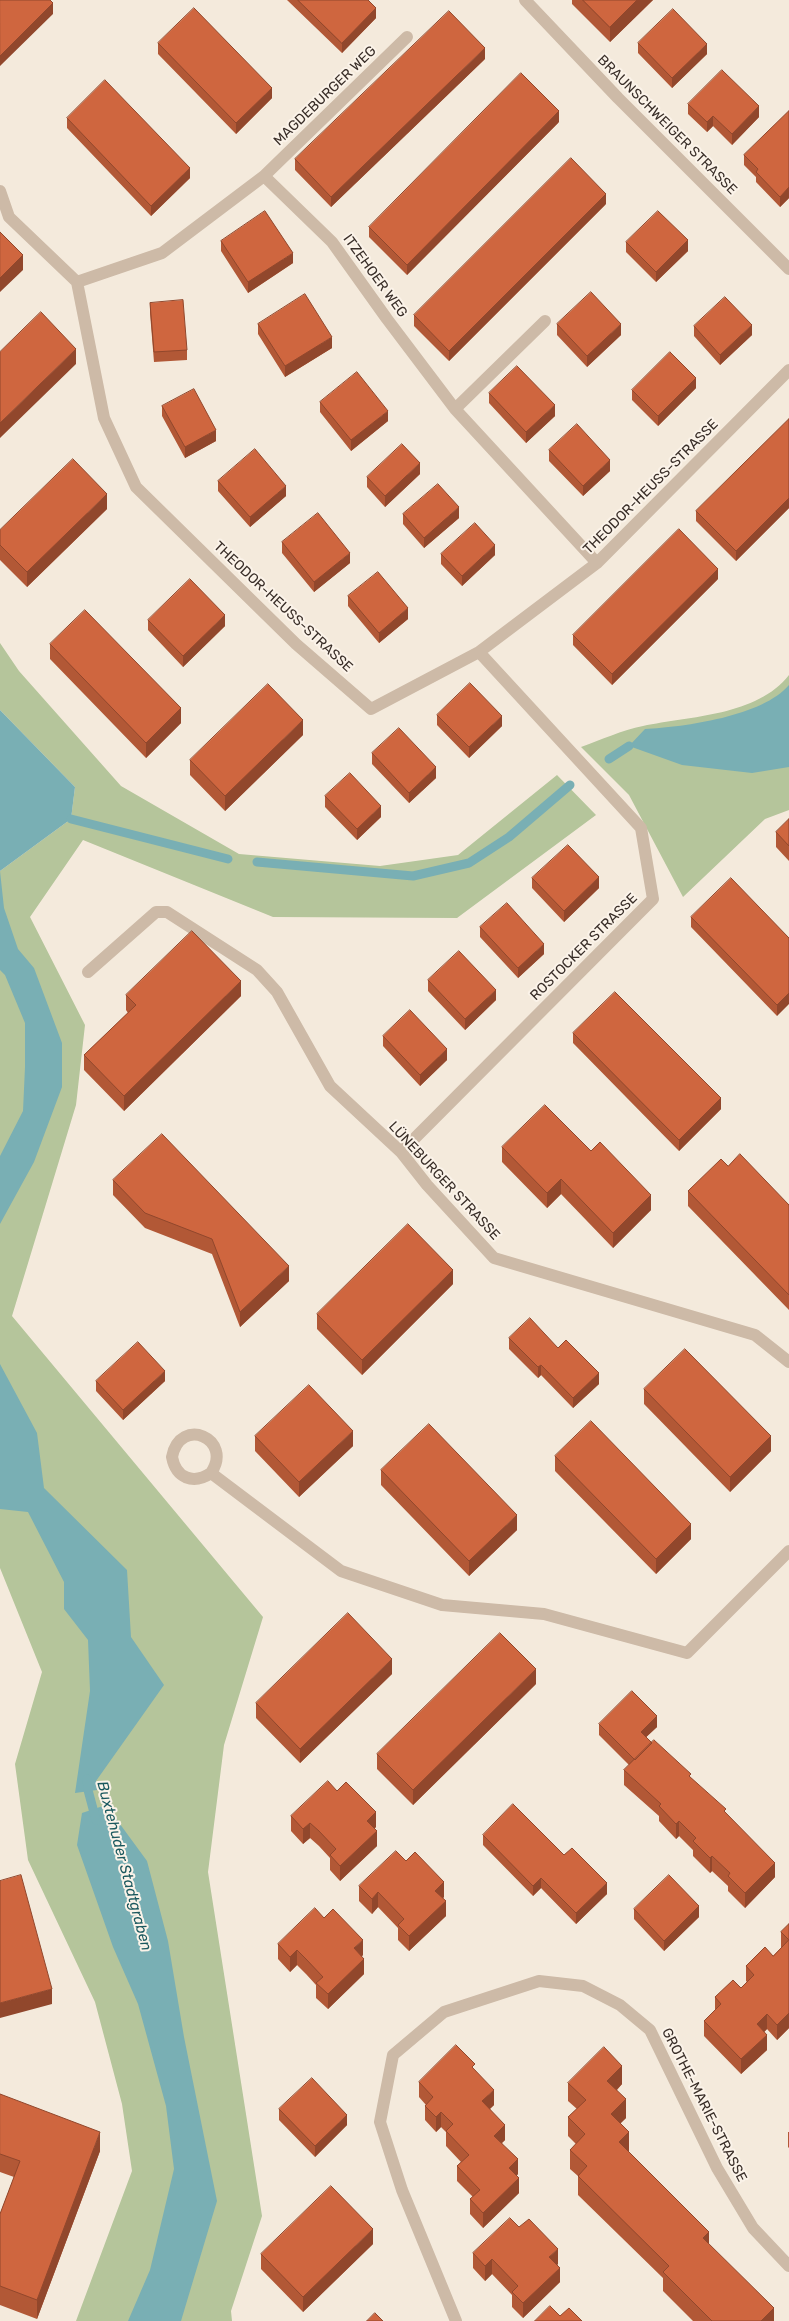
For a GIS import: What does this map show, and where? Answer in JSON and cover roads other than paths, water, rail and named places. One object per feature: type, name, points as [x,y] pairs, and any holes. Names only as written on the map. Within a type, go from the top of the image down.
[{"type":"street","name":"BRAUNSCHWEIGER STRASSE","points":[[526,0],[618,98],[789,269]]},
{"type":"street","name":"MAGDEBURGER WEG","points":[[264,176],[407,36]]},
{"type":"street","points":[[0,191],[10,217],[77,282],[162,253],[264,176]]},
{"type":"street","name":"ITZEHOER WEG","points":[[264,176],[332,242],[455,409],[597,563]]},
{"type":"street","name":"THEODOR-HEUSS-STRASSE","points":[[77,282],[104,418],[136,487],[296,644],[371,709],[480,652],[597,563],[789,370]]},
{"type":"street","points":[[455,409],[545,321]]},
{"type":"street","name":"ROSTOCKER STRASSE","points":[[400,1152],[653,900],[641,828],[480,652]]},
{"type":"street","name":"LÜNEBURGER STRASSE","points":[[88,972],[156,912],[167,912],[257,970],[277,992],[330,1086],[400,1152],[494,1258],[755,1335],[789,1362]]},
{"type":"street","points":[[211,1473],[341,1571],[442,1605],[544,1614],[687,1653],[789,1551]]},
{"type":"street","name":"GROTHE-MARIE-STRASSE","points":[[456,2321],[402,2190],[380,2122],[392,2055],[444,2012],[540,1981],[583,1986],[620,2005],[650,2030],[717,2168],[753,2228],[789,2266]]},
{"type":"water","points":[[789,685],[789,767],[752,773],[682,765],[629,746],[645,729],[681,726],[743,712],[777,696]]},
{"type":"water","points":[[0,710],[75,787],[71,819],[0,871]]},
{"type":"water","points":[[0,871],[4,908],[18,949],[34,968],[62,1043],[62,1087],[34,1162],[0,1224],[0,1156],[23,1111],[25,1023],[5,975],[0,970]]},
{"type":"water","points":[[0,1364],[37,1433],[44,1488],[127,1570],[131,1637],[164,1685],[96,1781],[97,1790],[75,1793],[90,1691],[88,1640],[64,1609],[64,1582],[28,1512],[0,1509]]},
{"type":"water","points":[[106,1805],[147,1861],[168,1941],[184,2037],[217,2201],[181,2321],[128,2321],[150,2270],[174,2169],[166,2106],[138,2004],[113,1947],[77,1845],[82,1813]]},
{"type":"waterway","points":[[609,759],[629,746]]},
{"type":"waterway","points":[[257,862],[413,876],[469,863],[509,837],[570,785]]},
{"type":"waterway","points":[[71,819],[228,859]]},
{"type":"waterway","name":"Buxtehuder Stadtgraben","points":[[87,1779],[96,1820]]}]
